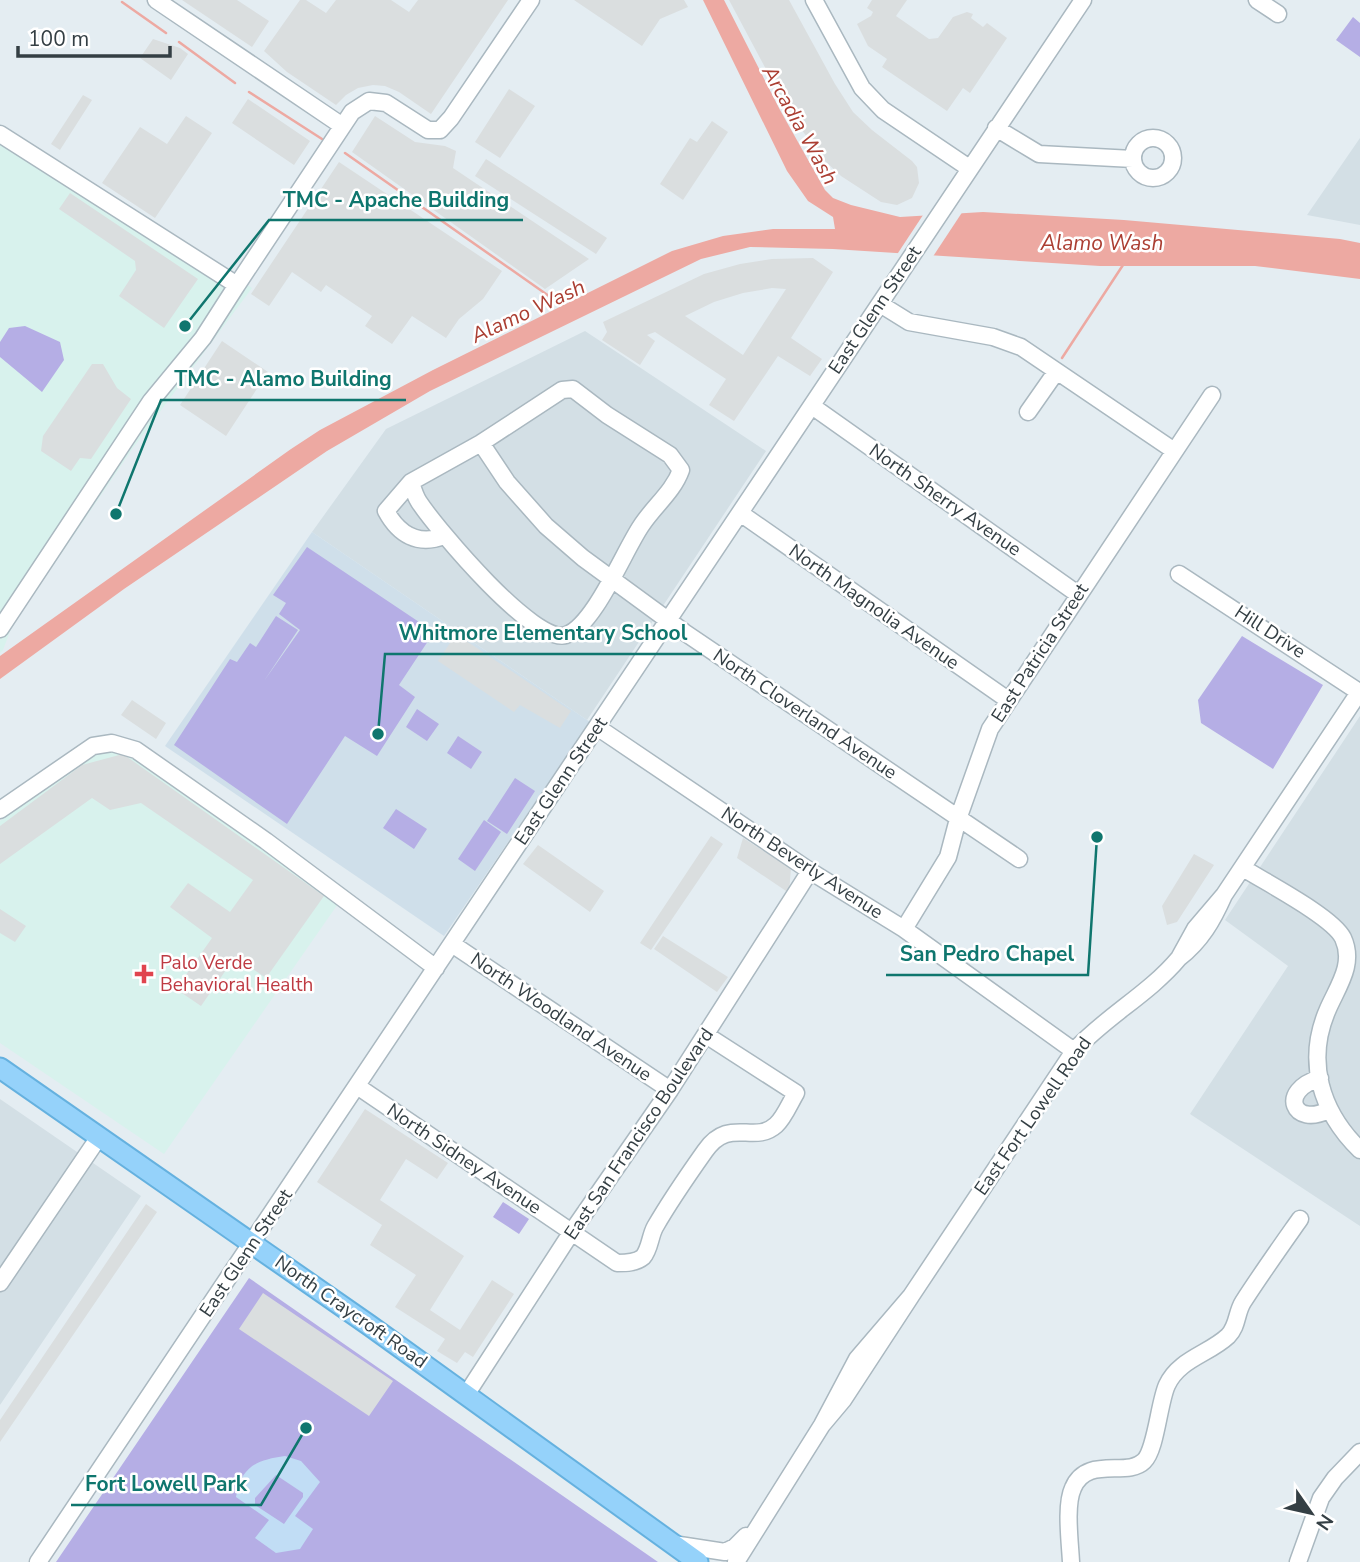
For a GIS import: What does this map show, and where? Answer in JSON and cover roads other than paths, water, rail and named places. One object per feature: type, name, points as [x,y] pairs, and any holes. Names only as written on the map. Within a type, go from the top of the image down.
[{"type":"main road","name":"North Craycroft Road","points":[[0,1068],[253,1243],[698,1562]]},
{"type":"street","points":[[156,0],[341,125]]},
{"type":"street","points":[[0,629],[151,401],[203,338],[352,111],[369,101],[386,103],[428,130],[440,130],[451,118],[531,0]]},
{"type":"street","points":[[814,0],[862,88],[883,110],[970,168]]},
{"type":"street","name":"East Glenn Street","points":[[38,1562],[1083,0]]},
{"type":"street","points":[[1257,0],[1278,15]]},
{"type":"street","points":[[996,128],[1039,154],[1133,159]]},
{"type":"street","points":[[0,134],[237,285]]},
{"type":"street","points":[[880,304],[909,322],[993,337],[1021,348],[1173,450]]},
{"type":"street","points":[[1028,412],[1056,372]]},
{"type":"street","points":[[411,482],[417,499],[470,566],[531,622],[551,635],[565,636],[580,628],[612,579],[639,529],[676,484],[681,470],[670,455],[607,415],[573,389],[562,390],[481,443],[411,482],[386,511],[394,525],[415,539],[430,542],[444,536]]},
{"type":"street","name":"East Patricia Street","points":[[904,929],[948,857],[958,819],[990,729],[1212,395]]},
{"type":"street","name":"North Sherry Avenue","points":[[812,406],[1079,595]]},
{"type":"street","name":"North Cloverland Avenue","points":[[481,443],[507,482],[546,526],[612,579],[668,621],[1019,859]]},
{"type":"street","name":"North Magnolia Avenue","points":[[740,513],[1008,700]]},
{"type":"street","name":"Hill Drive","points":[[1179,574],[1360,691]]},
{"type":"street","name":"East Fort Lowell Road","points":[[736,1562],[822,1425],[843,1400],[1074,1051],[1092,1032],[1149,987],[1179,958],[1195,929],[1243,868],[1360,691]]},
{"type":"street","name":"North Beverly Avenue","points":[[597,727],[810,871],[904,929],[1074,1051]]},
{"type":"street","points":[[0,810],[93,746],[112,743],[136,751],[266,841],[436,968]]},
{"type":"street","points":[[1243,868],[1331,923],[1343,938],[1348,958],[1344,977],[1327,1011],[1317,1044],[1320,1078],[1328,1110],[1342,1133],[1360,1150]]},
{"type":"street","name":"East San Francisco Boulevard","points":[[466,1395],[571,1233],[670,1090],[810,871]]},
{"type":"street","name":"North Woodland Avenue","points":[[453,944],[670,1090]]},
{"type":"street","name":"North Sidney Avenue","points":[[358,1086],[617,1263],[630,1263],[642,1257],[654,1230],[707,1148],[718,1136],[733,1132],[763,1132],[776,1125],[796,1093],[706,1035]]},
{"type":"street","points":[[1320,1078],[1307,1082],[1297,1090],[1294,1099],[1297,1109],[1303,1114],[1312,1115],[1328,1110]]},
{"type":"street","points":[[0,1283],[99,1137]]},
{"type":"street","points":[[1071,1562],[1069,1507],[1073,1488],[1082,1475],[1102,1468],[1134,1467],[1144,1461],[1150,1449],[1167,1384],[1179,1368],[1228,1336],[1236,1326],[1240,1306],[1300,1219]]},
{"type":"street","points":[[1297,1562],[1321,1498],[1335,1478],[1360,1452]]},
{"type":"street","points":[[673,1544],[725,1552],[735,1547],[760,1522]]},
{"type":"water","name":"Alamo Wash","points":[[703,0],[724,0],[780,110],[825,190],[833,198],[900,217],[983,212],[1124,220],[1340,239],[1360,243],[1360,279],[1255,266],[1100,266],[833,249],[750,247],[701,259],[430,391],[327,451],[124,589],[0,679],[0,656],[320,430],[433,370],[672,251],[723,236],[773,229],[835,229],[833,217],[808,201],[787,171]]},
{"type":"waterway","points":[[122,2],[166,33]]},
{"type":"waterway","points":[[179,42],[235,83]]},
{"type":"waterway","points":[[249,92],[322,139]]},
{"type":"waterway","points":[[345,153],[566,308]]},
{"type":"waterway","points":[[1062,358],[1123,265]]},
{"type":"place","name":"TMC - Apache Building","points":[[185,326]]},
{"type":"place","name":"TMC - Alamo Building","points":[[116,514]]},
{"type":"place","name":"Whitmore Elementary School","points":[[378,734]]},
{"type":"place","name":"San Pedro Chapel","points":[[1097,837]]},
{"type":"place","name":"Palo Verde Behavioral Health","points":[[144,974]]},
{"type":"place","name":"Fort Lowell Park","points":[[306,1428]]},
{"type":"water label","name":"Arcadia Wash","points":[[800,125]]}]
